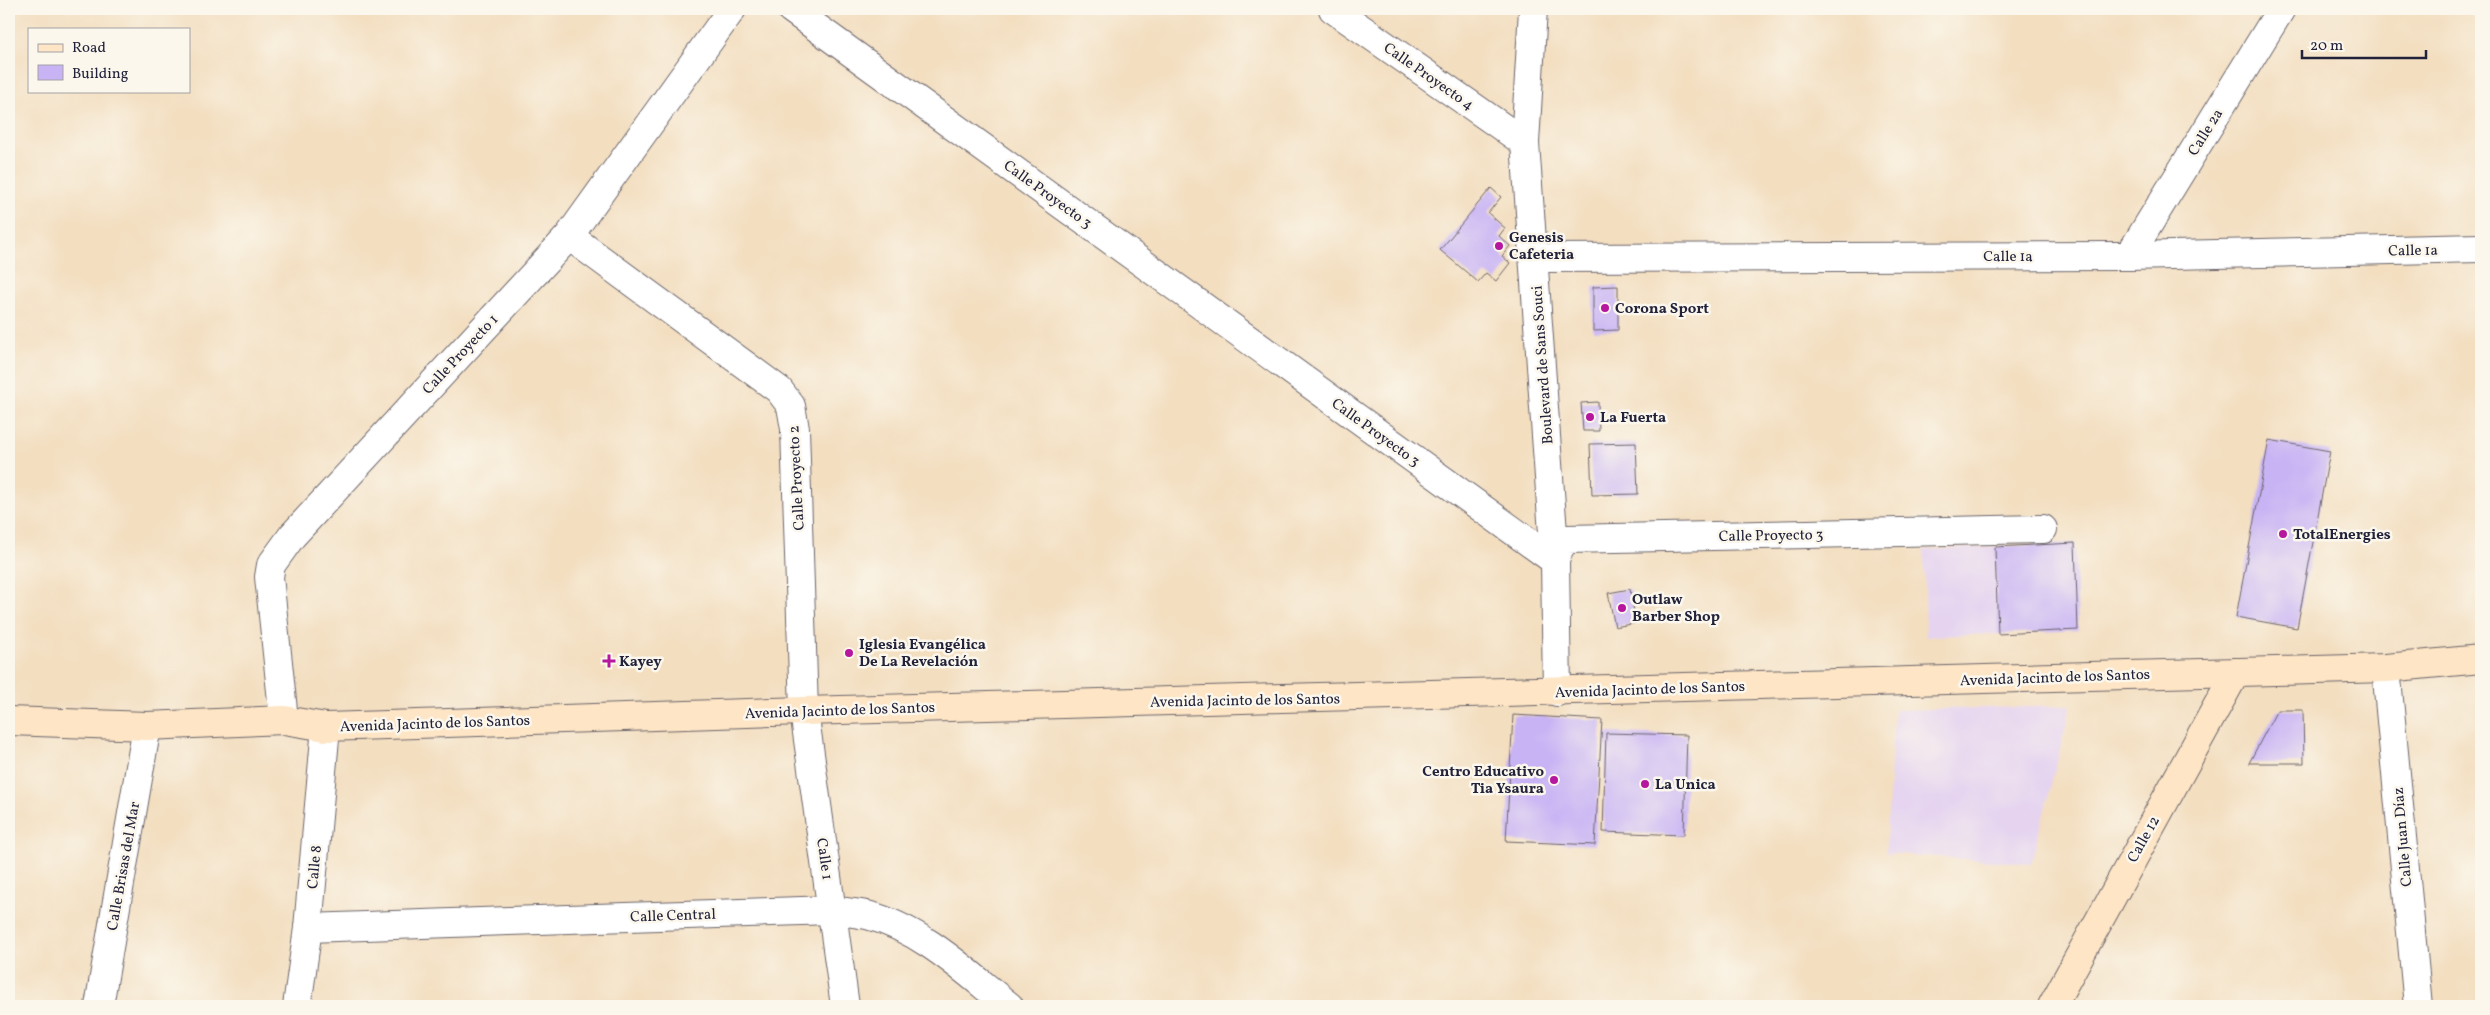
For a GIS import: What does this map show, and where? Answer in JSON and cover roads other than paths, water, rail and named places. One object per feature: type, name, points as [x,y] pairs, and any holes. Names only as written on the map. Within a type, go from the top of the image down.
[{"type":"main road","name":"Avenida Jacinto de los Santos","points":[[9,721],[147,726],[284,720],[326,726],[804,711],[2386,668],[2481,659]]},
{"type":"main road","name":"Calle 12","points":[[2052,1006],[2236,672]]},
{"type":"street","name":"Calle Proyecto 1","points":[[284,720],[269,577],[271,565],[292,536],[569,236],[732,9]]},
{"type":"street","name":"Calle Proyecto 3","points":[[791,9],[1555,561],[1559,549],[1566,539],[2043,529]]},
{"type":"street","name":"Calle Proyecto 4","points":[[1333,9],[1526,143]]},
{"type":"street","name":"Boulevard de Sans Souci","points":[[1533,9],[1526,143],[1555,561],[1557,692]]},
{"type":"street","name":"Calle 2a","points":[[2129,256],[2281,9]]},
{"type":"street","name":"Calle Proyecto 2","points":[[569,236],[779,390],[790,406],[795,428],[804,711]]},
{"type":"street","name":"Calle 1a","points":[[1534,258],[2129,256],[2481,248]]},
{"type":"street","name":"Calle Juan Díaz","points":[[2386,668],[2418,1006]]},
{"type":"street","name":"Calle 1","points":[[804,711],[845,1006]]},
{"type":"street","name":"Calle Brisas del Mar","points":[[99,1006],[147,726]]},
{"type":"street","name":"Calle 8","points":[[296,1006],[308,928],[326,726]]},
{"type":"street","name":"Calle Central","points":[[308,928],[832,910],[867,916],[904,929],[937,949],[1009,1006]]},
{"type":"place","name":"Genesis Cafeteria","points":[[1499,246]]},
{"type":"place","name":"Corona Sport","points":[[1605,308]]},
{"type":"place","name":"La Fuerta","points":[[1590,417]]},
{"type":"place","name":"TotalEnergies","points":[[2283,534]]},
{"type":"place","name":"Outlaw Barber Shop","points":[[1622,608]]},
{"type":"place","name":"Iglesia Evangélica De La Revelación","points":[[849,653]]},
{"type":"place","name":"Kayey","points":[[609,661]]},
{"type":"place","name":"Centro Educativo Tia Ysaura","points":[[1554,780]]},
{"type":"place","name":"La Unica","points":[[1645,784]]}]
